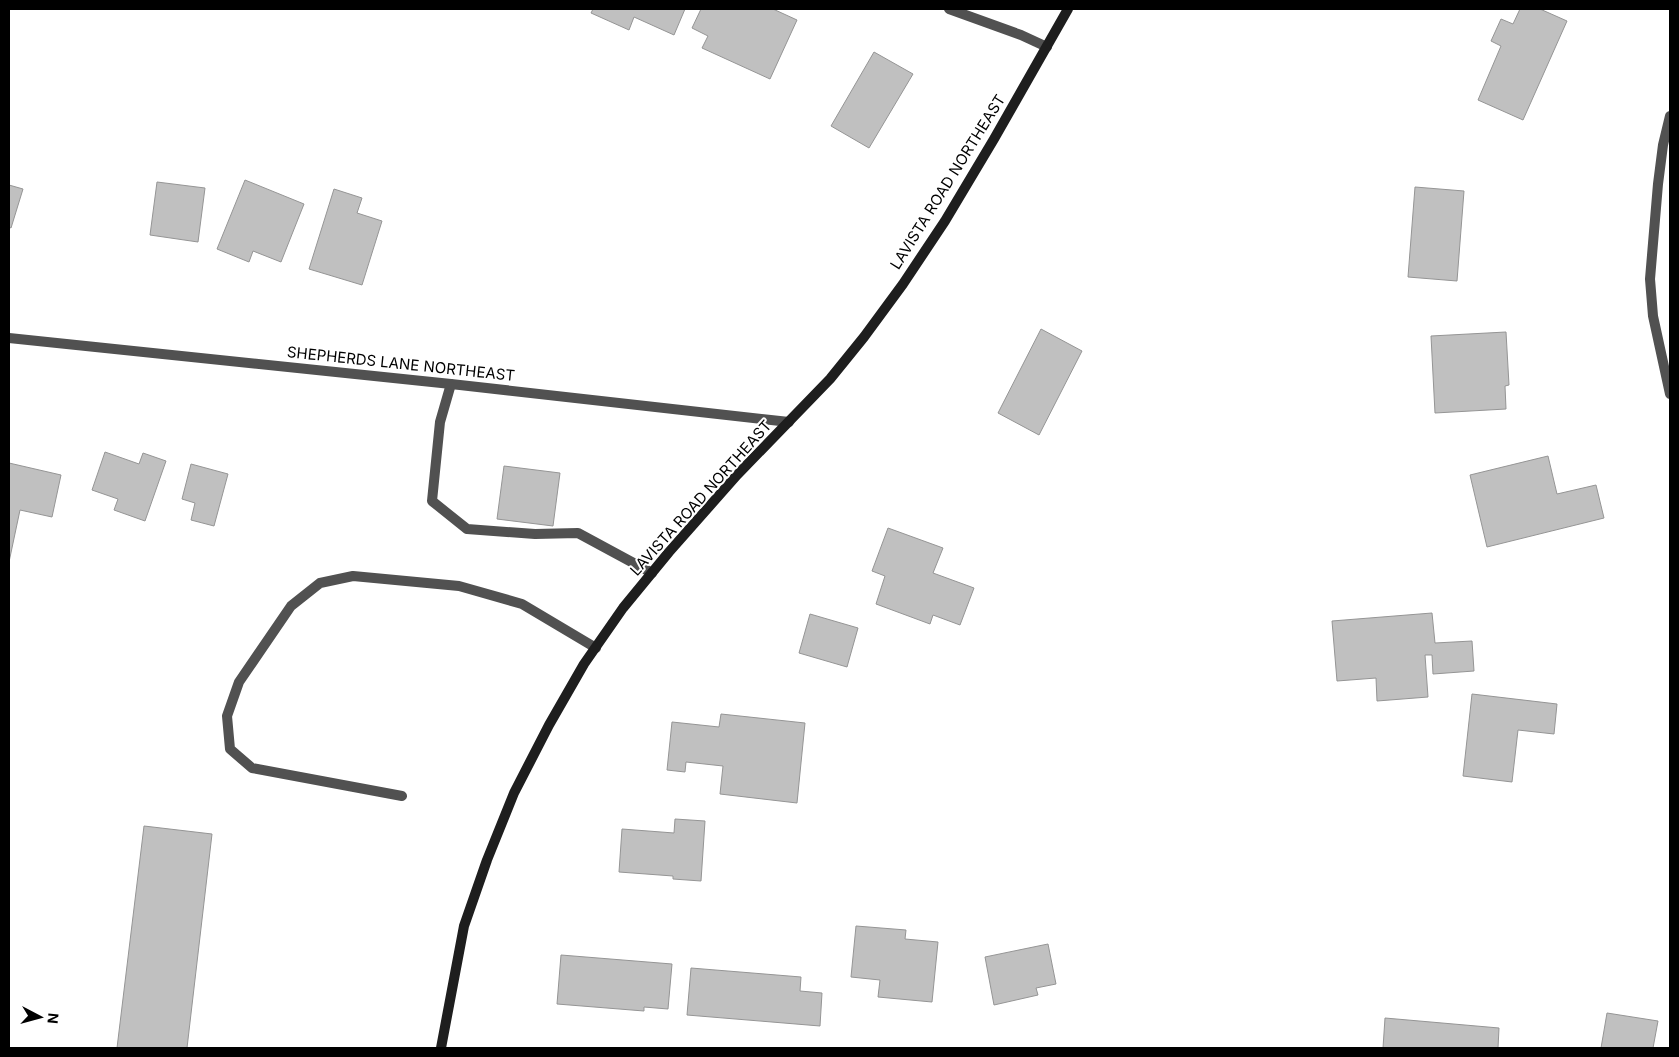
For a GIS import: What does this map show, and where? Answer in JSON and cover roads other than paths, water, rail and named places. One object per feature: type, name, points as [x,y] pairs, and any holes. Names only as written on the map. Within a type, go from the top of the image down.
[{"type":"main road","name":"LAVISTA ROAD NORTHEAST","points":[[441,1048],[464,926],[487,860],[514,793],[549,725],[584,664],[623,608],[652,572],[737,475],[830,379],[864,337],[903,284],[945,221],[1068,9]]},
{"type":"street","points":[[949,9],[1047,47]]},
{"type":"street","points":[[1670,116],[1663,145],[1658,184],[1650,279],[1653,316],[1670,394]]},
{"type":"street","name":"SHEPHERDS LANE NORTHEAST","points":[[9,338],[451,384],[789,422]]},
{"type":"street","points":[[451,384],[440,422],[432,501],[467,529],[535,534],[578,533],[652,572]]},
{"type":"street","points":[[402,796],[252,768],[230,749],[228,716],[239,682],[291,606],[320,583],[353,576],[459,586],[522,604],[596,648]]}]
